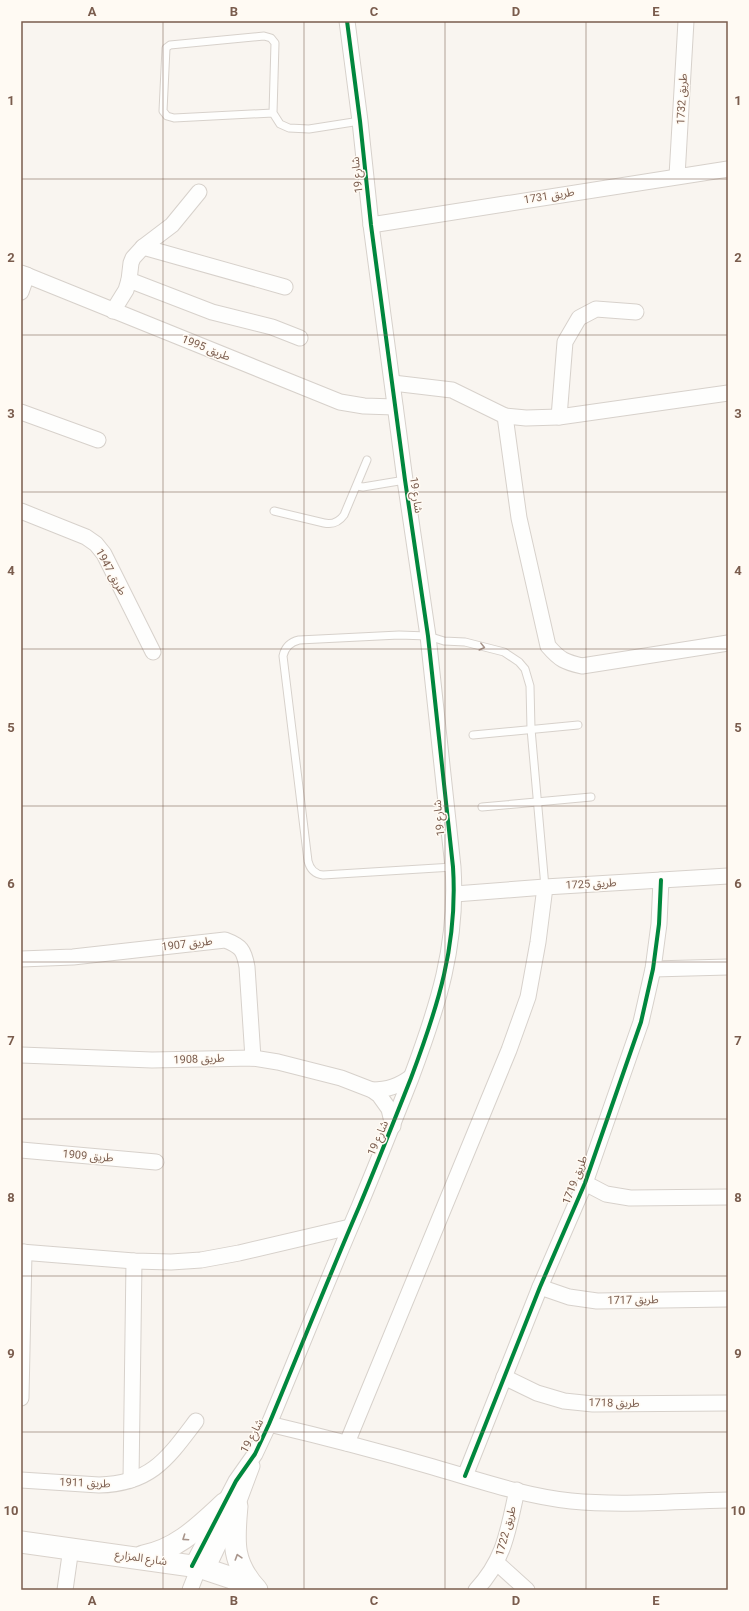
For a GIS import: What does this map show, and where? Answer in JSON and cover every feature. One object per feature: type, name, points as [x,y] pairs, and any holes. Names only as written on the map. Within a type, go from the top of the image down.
[{"type":"street","name":"شارع 19","points":[[190,1590],[199,1567],[231,1505],[249,1478],[255,1454],[269,1424],[393,1126],[427,1034],[449,958],[453,932],[455,894],[453,867],[428,636],[405,480],[371,225],[360,121],[347,21]]},
{"type":"street","name":"طريق 1732","points":[[677,176],[686,21]]},
{"type":"street","name":"طريق 1731","points":[[371,225],[728,169]]},
{"type":"street","points":[[113,311],[126,290],[133,258],[143,247],[172,225],[199,192]]},
{"type":"street","points":[[143,247],[285,287]]},
{"type":"street","points":[[21,292],[24,274]]},
{"type":"street","name":"طريق 1995","points":[[24,274],[340,402],[364,406],[395,407]]},
{"type":"street","points":[[129,280],[212,312],[263,324],[300,338]]},
{"type":"street","points":[[559,417],[565,342],[579,318],[596,309],[636,312]]},
{"type":"street","points":[[393,383],[452,390],[505,416],[526,418],[559,417],[728,393]]},
{"type":"street","points":[[21,412],[98,440]]},
{"type":"street","points":[[505,416],[524,544],[548,646],[555,654],[566,662],[582,666],[728,643]]},
{"type":"street","name":"طريق 1947","points":[[21,511],[86,537],[96,544],[104,554],[153,652]]},
{"type":"street","name":"طريق 1725","points":[[455,894],[545,886],[728,876]]},
{"type":"street","name":"طريق 1719","points":[[465,1476],[540,1287],[585,1183],[641,1022],[653,969],[659,924],[661,880]]},
{"type":"street","points":[[347,1443],[509,1050],[528,997],[538,942],[545,886]]},
{"type":"street","name":"طريق 1907","points":[[21,960],[73,957],[225,940],[237,944],[245,954],[247,967],[253,1058]]},
{"type":"street","points":[[653,969],[728,967]]},
{"type":"street","name":"طريق 1908","points":[[21,1055],[152,1060],[253,1058],[306,1068],[341,1078],[372,1090],[379,1095],[389,1109],[393,1126]]},
{"type":"street","name":"طريق 1908","points":[[372,1090],[393,1088],[411,1077]]},
{"type":"street","name":"طريق 1909","points":[[21,1150],[156,1162]]},
{"type":"street","points":[[585,1183],[606,1194],[630,1198],[728,1197]]},
{"type":"street","points":[[21,1398],[22,1252],[134,1261],[171,1262],[200,1260],[239,1253],[350,1227]]},
{"type":"street","points":[[131,1480],[134,1261]]},
{"type":"street","name":"طريق 1717","points":[[540,1287],[568,1297],[597,1301],[728,1299]]},
{"type":"street","name":"طريق 1718","points":[[504,1377],[537,1393],[564,1401],[593,1404],[728,1403]]},
{"type":"street","name":"طريق 1911","points":[[21,1480],[99,1485],[115,1484],[131,1480],[147,1473],[162,1463],[196,1420]]},
{"type":"street","points":[[269,1424],[347,1443],[517,1490],[570,1500],[599,1503],[728,1500]]},
{"type":"street","name":"طريق 1722","points":[[476,1590],[497,1563],[506,1538],[517,1490]]},
{"type":"street","points":[[137,1557],[164,1550],[180,1542],[231,1505]]},
{"type":"street","points":[[231,1505],[235,1549],[241,1567],[257,1590]]},
{"type":"street","name":"شارع المزارع","points":[[21,1542],[137,1557],[199,1567],[232,1578],[257,1590]]},
{"type":"street","points":[[65,1590],[71,1548]]},
{"type":"street","points":[[497,1563],[527,1590]]},
{"type":"lane","points":[[273,113],[174,118],[167,116],[163,111],[166,48],[170,45],[178,44],[264,36],[271,38],[275,43],[273,113],[280,124],[289,128],[309,129],[360,121]]},
{"type":"lane","points":[[274,511],[324,524],[335,523],[344,515],[368,460]]},
{"type":"lane","points":[[356,486],[363,487],[405,480]]},
{"type":"lane","points":[[453,867],[323,875],[318,875],[311,869],[308,861],[283,656],[286,647],[290,643],[299,640],[399,635],[428,636],[444,641],[464,642],[504,652],[519,662],[525,669],[528,677],[531,729],[545,886]]},
{"type":"lane","points":[[473,735],[578,725]]},
{"type":"lane","points":[[482,807],[591,797]]},
{"type":"cycle path","points":[[192,1566],[236,1481],[255,1454],[269,1424],[379,1159],[430,1026],[444,975],[452,923],[454,896],[453,867],[428,636],[405,480],[371,225],[360,121],[347,21]]},
{"type":"cycle path","points":[[465,1476],[540,1287],[585,1183],[641,1022],[653,969],[659,924],[661,880]]}]
